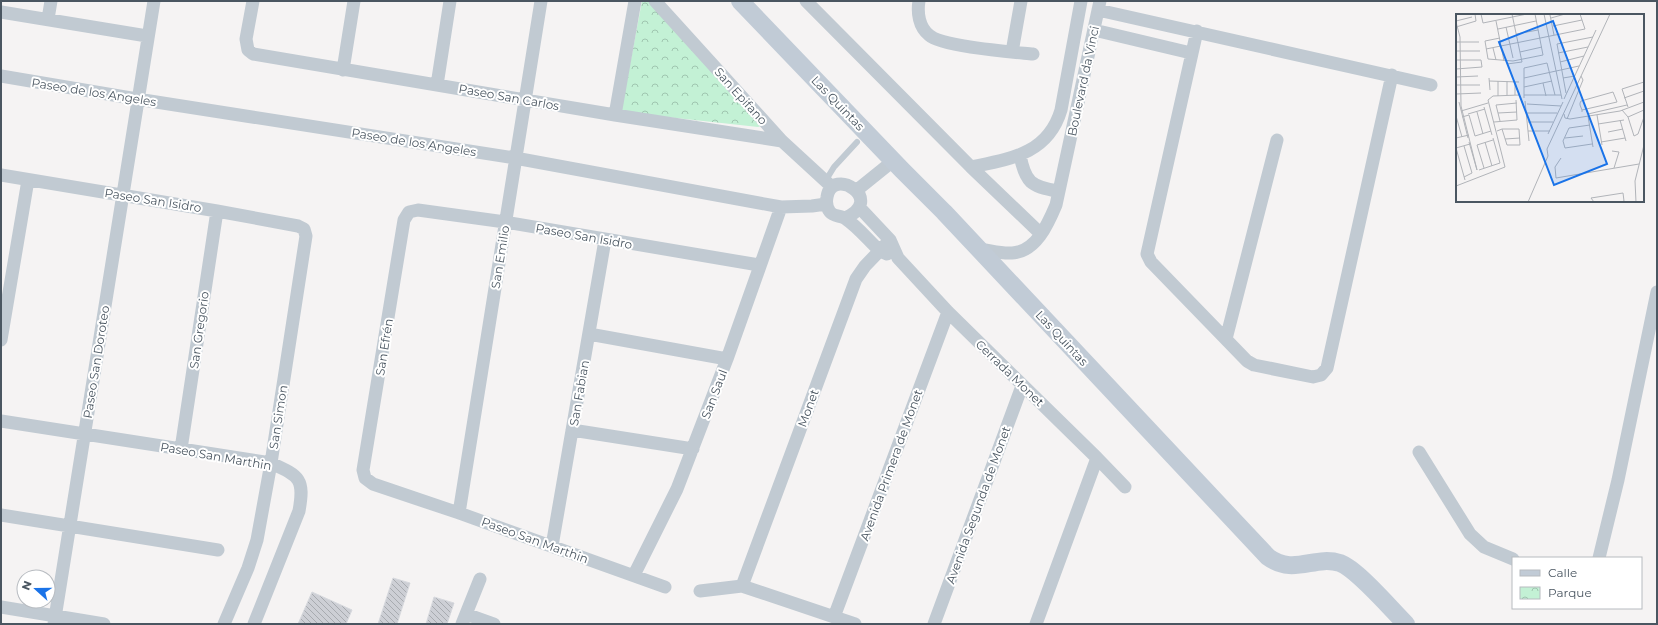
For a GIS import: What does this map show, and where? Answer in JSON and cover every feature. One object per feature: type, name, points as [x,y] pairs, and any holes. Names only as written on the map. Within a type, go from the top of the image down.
[{"type":"street","points":[[48,20],[51,1]]},
{"type":"street","name":"Paseo San Doroteo","points":[[55,620],[147,36],[154,1]]},
{"type":"street","name":"Paseo San Carlos","points":[[253,1],[246,39],[248,50],[253,54],[615,115],[782,141]]},
{"type":"street","points":[[343,70],[354,1]]},
{"type":"street","points":[[437,85],[450,1]]},
{"type":"street","name":"San Emilio","points":[[460,513],[541,1]]},
{"type":"street","points":[[615,115],[635,1]]},
{"type":"street","name":"San Epifano","points":[[654,1],[782,141],[829,184]]},
{"type":"street","name":"Las Quintas","points":[[740,1],[978,249],[1268,557],[1280,564],[1289,565],[1329,562],[1340,563],[1360,578],[1406,624]]},
{"type":"street","points":[[806,1],[971,167],[1038,239]]},
{"type":"street","points":[[918,1],[919,19],[929,36],[937,40],[955,45],[1033,54]]},
{"type":"street","points":[[1012,52],[1021,1]]},
{"type":"street","name":"Boulevard da Vinci","points":[[1081,1],[1061,110],[1056,125],[1049,135],[1068,145],[1099,5]]},
{"type":"street","points":[[1099,5],[1197,31],[1431,85]]},
{"type":"street","points":[[1,12],[147,36]]},
{"type":"street","points":[[1094,30],[1191,53]]},
{"type":"street","points":[[1197,31],[1147,254],[1151,262],[1247,362],[1254,365],[1313,377],[1321,375],[1327,368],[1392,75]]},
{"type":"street","name":"Paseo de los Angeles","points":[[1,76],[137,99],[515,158],[781,207],[826,204]]},
{"type":"street","points":[[971,167],[1020,155],[1034,148],[1049,135]]},
{"type":"street","points":[[1226,339],[1277,140]]},
{"type":"street","points":[[978,249],[1013,253],[1021,251],[1038,239],[1056,205],[1068,145]]},
{"type":"street","points":[[1020,155],[1024,173],[1032,184],[1040,188],[1058,191]]},
{"type":"street","points":[[857,190],[893,161]]},
{"type":"street","name":"Paseo San Isidro","points":[[1,175],[217,211],[298,226],[304,229]]},
{"type":"street","points":[[1,340],[28,180]]},
{"type":"street","points":[[829,184],[850,185],[857,190],[860,199],[859,207],[853,214],[845,218],[837,217],[830,212],[826,204],[829,184]]},
{"type":"street","name":"San Saul","points":[[634,575],[664,518],[693,449],[781,207]]},
{"type":"street","points":[[859,207],[890,240],[898,258]]},
{"type":"street","name":"Paseo San Isidro","points":[[409,212],[418,210],[505,222],[759,265]]},
{"type":"street","name":"San Gregorio","points":[[182,449],[217,211]]},
{"type":"street","name":"San Efrén","points":[[368,482],[363,475],[363,470],[404,220],[409,212]]},
{"type":"street","points":[[845,218],[880,251],[898,258]]},
{"type":"street","name":"San Simon","points":[[224,624],[254,553],[271,463],[306,236],[304,229]]},
{"type":"street","name":"San Fabian","points":[[552,546],[605,240]]},
{"type":"street","name":"Monet","points":[[742,586],[856,279],[860,272],[890,240]]},
{"type":"street","name":"Cerrada Monet","points":[[898,258],[948,312],[1125,487]]},
{"type":"street","points":[[1599,557],[1618,480],[1657,292]]},
{"type":"street","name":"Avenida Primera de Monet","points":[[834,617],[948,312]]},
{"type":"street","points":[[589,334],[727,359]]},
{"type":"street","name":"Avenida Segunda de Monet","points":[[934,624],[1022,386]]},
{"type":"street","name":"Paseo San Marthin","points":[[1,421],[271,463],[292,473],[299,479],[301,488],[302,498],[299,511],[254,624]]},
{"type":"street","points":[[572,430],[693,449]]},
{"type":"street","points":[[1419,452],[1470,534],[1484,547],[1512,559]]},
{"type":"street","points":[[1036,624],[1097,458]]},
{"type":"street","name":"Paseo San Marthin","points":[[368,482],[460,513],[665,587]]},
{"type":"street","points":[[1,515],[218,550]]},
{"type":"street","points":[[480,579],[464,619],[494,624]]},
{"type":"street","points":[[700,591],[742,586],[855,624]]},
{"type":"street","points":[[1,607],[55,620],[104,624]]},
{"type":"lane","points":[[829,184],[834,167],[857,142]]},
{"type":"green space","points":[[642,1],[651,1],[764,125],[758,127],[621,112]]},
{"type":"building","points":[[393,578],[410,583],[397,624],[378,624]]},
{"type":"building","points":[[312,592],[352,610],[346,624],[298,624]]},
{"type":"building","points":[[434,597],[454,603],[447,624],[426,624]]}]
